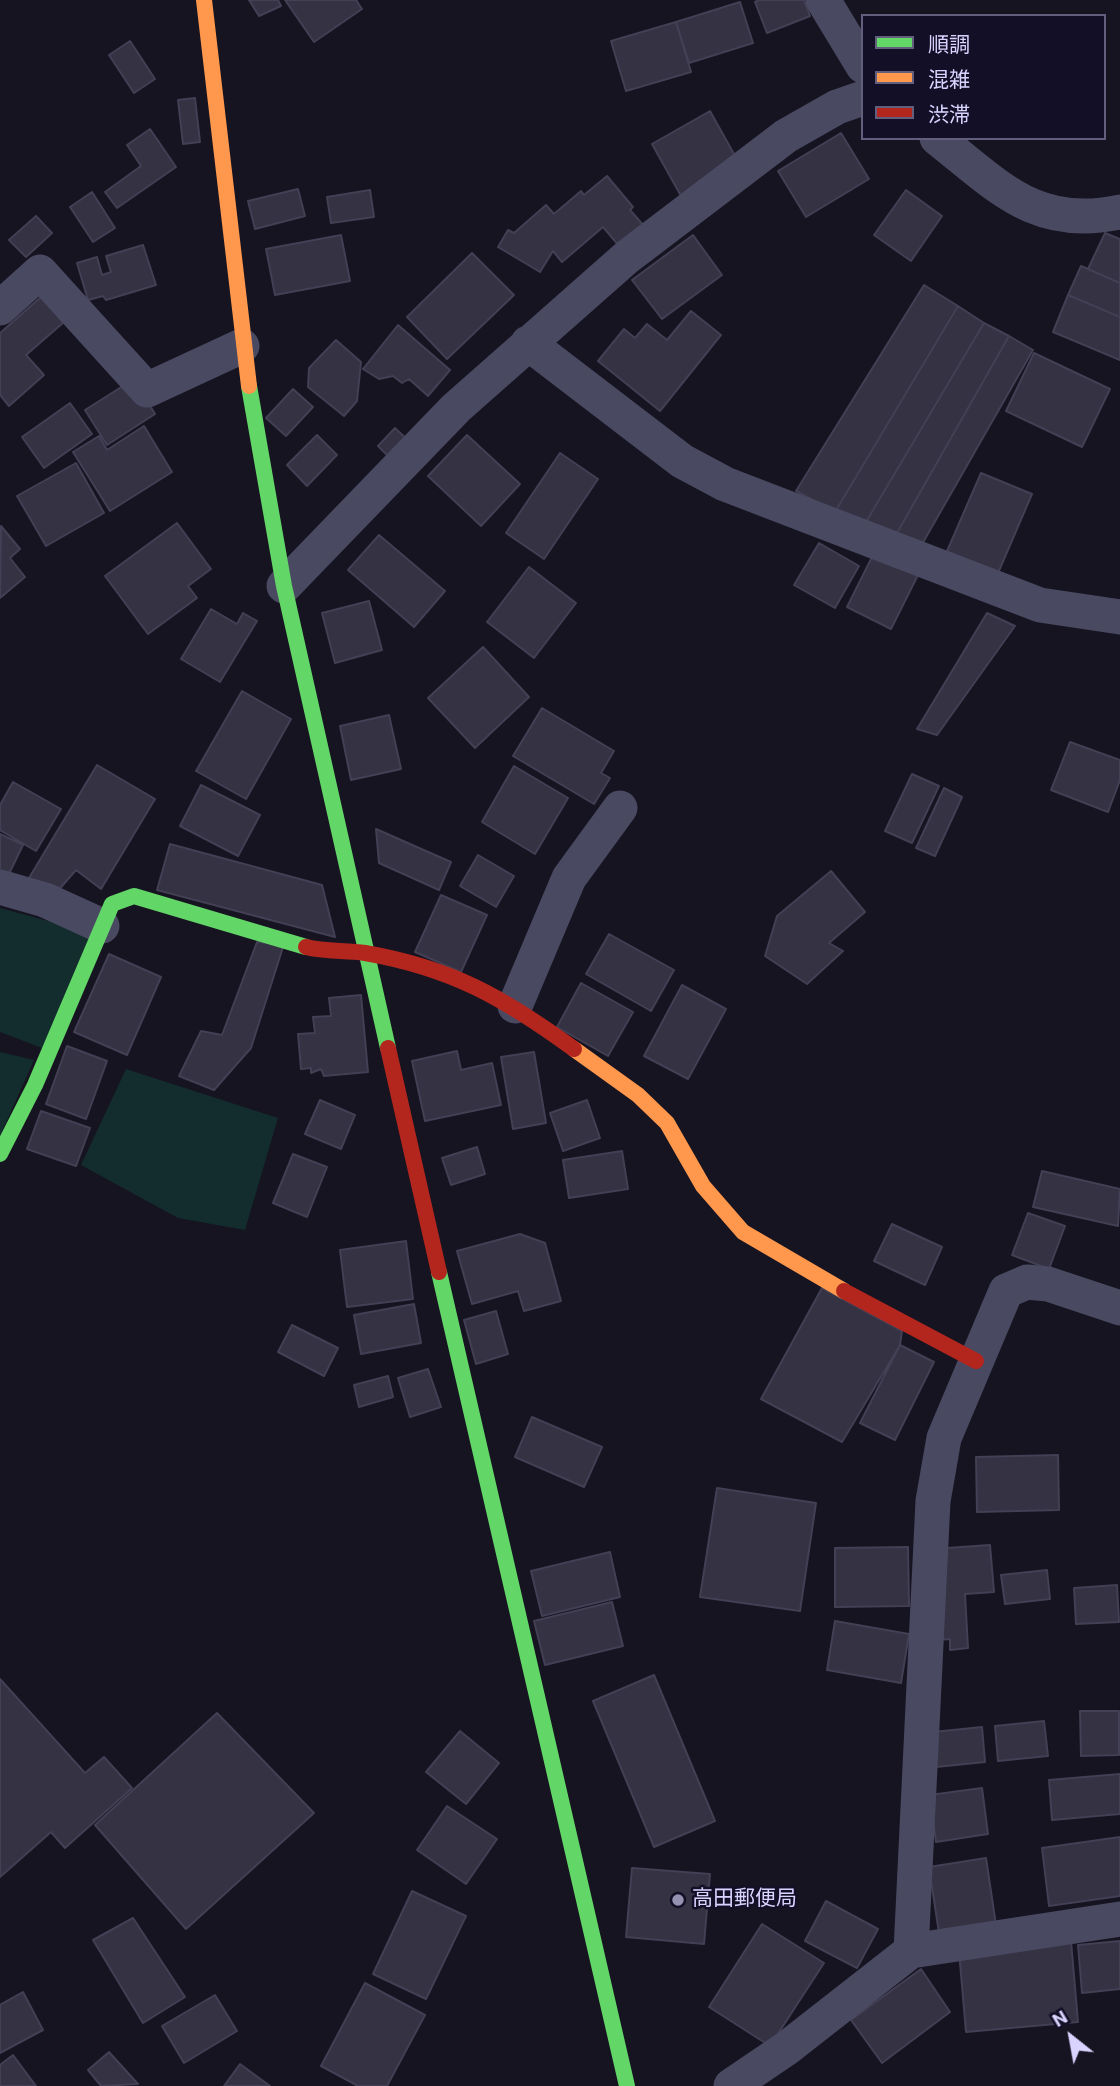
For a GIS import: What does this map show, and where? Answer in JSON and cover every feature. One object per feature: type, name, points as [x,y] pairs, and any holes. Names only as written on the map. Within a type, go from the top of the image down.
[{"type":"street","points":[[204,0],[242,346],[284,586],[365,953],[397,1079],[475,1434],[627,2086]]},
{"type":"street","points":[[822,0],[861,63]]},
{"type":"street","points":[[284,586],[456,408],[627,257],[786,136],[837,107],[861,99]]},
{"type":"street","points":[[940,140],[1027,206],[1072,218],[1120,212]]},
{"type":"street","points":[[0,307],[40,272],[147,390],[242,346]]},
{"type":"street","points":[[528,343],[682,461],[725,484],[1040,605],[1120,617]]},
{"type":"street","points":[[515,1006],[569,878],[620,808]]},
{"type":"street","points":[[0,887],[45,900],[102,926]]},
{"type":"street","points":[[0,1154],[34,1085],[112,904],[134,896],[310,948],[365,953],[455,975],[515,1006],[638,1095],[667,1123],[703,1186],[743,1232],[841,1289],[975,1361]]},
{"type":"street","points":[[911,1951],[933,1501],[944,1438],[1006,1291],[1027,1282],[1048,1283],[1120,1308]]},
{"type":"street","points":[[731,2086],[788,2048],[911,1951],[1120,1919]]},
{"type":"green space","points":[[0,908],[93,933],[42,1048],[0,1032]]},
{"type":"green space","points":[[0,1052],[34,1060],[0,1136]]},
{"type":"green space","points":[[126,1069],[278,1118],[245,1230],[178,1218],[81,1165]]},
{"type":"building","points":[[249,0],[278,0],[281,6],[259,16]]},
{"type":"building","points":[[285,0],[356,0],[362,9],[314,42]]},
{"type":"building","points":[[804,0],[810,16],[767,33],[755,2]]},
{"type":"building","points":[[740,2],[753,43],[689,63],[676,22]]},
{"type":"building","points":[[676,22],[691,72],[626,91],[611,41]]},
{"type":"building","points":[[130,41],[155,79],[134,93],[109,55]]},
{"type":"building","points":[[195,98],[200,142],[183,144],[178,100]]},
{"type":"building","points":[[710,111],[739,163],[681,196],[652,144]]},
{"type":"building","points":[[150,129],[176,167],[117,208],[105,192],[141,166],[127,145]]},
{"type":"building","points":[[841,133],[869,179],[806,217],[778,171]]},
{"type":"building","points":[[607,176],[633,207],[630,210],[644,226],[620,247],[603,227],[562,262],[553,251],[540,272],[498,247],[508,230],[514,233],[546,205],[554,214],[581,191],[584,195]]},
{"type":"building","points":[[298,189],[305,216],[255,229],[248,201]]},
{"type":"building","points":[[370,190],[374,217],[331,223],[327,197]]},
{"type":"building","points":[[906,190],[942,216],[911,261],[874,235]]},
{"type":"building","points":[[92,192],[115,228],[93,242],[70,207]]},
{"type":"building","points":[[36,216],[52,233],[26,257],[9,240]]},
{"type":"building","points":[[1105,233],[1120,239],[1120,283],[1088,269]]},
{"type":"building","points":[[341,235],[350,281],[275,295],[266,249]]},
{"type":"building","points":[[693,235],[722,275],[662,319],[632,280]]},
{"type":"building","points":[[143,245],[156,285],[106,300],[103,296],[88,300],[77,263],[97,257],[102,275],[111,272],[106,256]]},
{"type":"building","points":[[472,253],[514,295],[447,359],[407,317]]},
{"type":"building","points":[[1081,266],[1120,283],[1120,317],[1068,295]]},
{"type":"building","points":[[924,285],[958,306],[835,512],[796,491]]},
{"type":"building","points":[[1068,295],[1120,317],[1120,360],[1053,332]]},
{"type":"building","points":[[41,297],[64,322],[26,355],[44,375],[9,406],[0,395],[0,333]]},
{"type":"building","points":[[958,306],[984,323],[863,527],[835,512]]},
{"type":"building","points":[[691,311],[721,335],[660,411],[598,361],[624,329],[635,338],[647,324],[667,340]]},
{"type":"building","points":[[984,323],[1009,336],[893,540],[863,527]]},
{"type":"building","points":[[398,325],[450,370],[428,396],[409,379],[402,383],[393,376],[379,379],[363,369]]},
{"type":"building","points":[[1009,336],[1033,350],[917,553],[893,540]]},
{"type":"building","points":[[336,340],[361,362],[357,401],[344,416],[308,387],[309,368]]},
{"type":"building","points":[[1034,353],[1110,389],[1082,447],[1006,411]]},
{"type":"building","points":[[134,379],[155,414],[107,445],[85,410]]},
{"type":"building","points":[[293,389],[313,407],[286,436],[266,418]]},
{"type":"building","points":[[70,403],[92,434],[44,468],[22,437]]},
{"type":"building","points":[[144,426],[172,472],[110,511],[73,452],[99,436],[107,450]]},
{"type":"building","points":[[395,428],[414,446],[396,464],[378,446]]},
{"type":"building","points":[[317,435],[337,455],[307,486],[287,465]]},
{"type":"building","points":[[467,435],[520,484],[481,526],[428,476]]},
{"type":"building","points":[[560,453],[598,479],[544,559],[506,533]]},
{"type":"building","points":[[76,463],[104,513],[46,546],[17,496]]},
{"type":"building","points":[[981,473],[1032,494],[995,580],[944,558]]},
{"type":"building","points":[[177,523],[211,569],[188,586],[197,598],[148,634],[105,576]]},
{"type":"building","points":[[1,526],[20,549],[10,558],[25,577],[0,598]]},
{"type":"building","points":[[379,535],[445,591],[414,627],[348,570]]},
{"type":"building","points":[[819,543],[859,566],[835,608],[794,585]]},
{"type":"building","points":[[874,553],[918,575],[891,629],[847,607]]},
{"type":"building","points":[[529,567],[576,603],[534,658],[487,622]]},
{"type":"building","points":[[369,601],[382,650],[335,663],[322,613]]},
{"type":"building","points":[[211,609],[237,624],[243,613],[257,621],[220,682],[181,659]]},
{"type":"building","points":[[987,613],[1015,626],[937,735],[917,729]]},
{"type":"building","points":[[483,647],[529,697],[475,748],[428,698]]},
{"type":"building","points":[[242,691],[291,719],[246,799],[196,771]]},
{"type":"building","points":[[542,708],[614,751],[601,773],[610,778],[594,804],[513,756]]},
{"type":"building","points":[[389,715],[401,769],[351,780],[340,726]]},
{"type":"building","points":[[1070,742],[1120,760],[1120,780],[1108,812],[1051,790]]},
{"type":"building","points":[[97,765],[155,799],[101,889],[76,870],[56,893],[29,878]]},
{"type":"building","points":[[514,766],[568,798],[535,854],[482,822]]},
{"type":"building","points":[[912,774],[939,786],[912,843],[885,831]]},
{"type":"building","points":[[13,782],[61,809],[36,851],[0,830],[0,805]]},
{"type":"building","points":[[201,785],[260,815],[238,856],[180,826]]},
{"type":"building","points":[[944,788],[962,797],[935,856],[916,848]]},
{"type":"building","points":[[376,829],[451,862],[439,890],[379,863]]},
{"type":"building","points":[[0,834],[23,845],[5,882],[0,879]]},
{"type":"building","points":[[170,844],[322,885],[335,937],[157,890]]},
{"type":"building","points":[[478,855],[514,876],[496,907],[460,886]]},
{"type":"building","points":[[831,871],[865,912],[829,943],[843,951],[807,984],[765,956],[777,916]]},
{"type":"building","points":[[441,895],[487,915],[461,972],[415,952]]},
{"type":"building","points":[[609,934],[674,970],[651,1011],[586,974]]},
{"type":"building","points":[[257,942],[284,944],[251,1048],[214,1090],[179,1076],[201,1031],[222,1035]]},
{"type":"building","points":[[109,954],[161,977],[127,1055],[74,1032]]},
{"type":"building","points":[[581,983],[633,1012],[608,1056],[557,1027]]},
{"type":"building","points":[[682,985],[726,1009],[688,1079],[644,1056]]},
{"type":"building","points":[[361,995],[368,1072],[324,1076],[321,1069],[311,1073],[311,1068],[301,1069],[298,1034],[315,1033],[313,1017],[331,1016],[329,998]]},
{"type":"building","points":[[67,1046],[107,1061],[86,1119],[46,1104]]},
{"type":"building","points":[[457,1051],[461,1070],[492,1063],[501,1105],[425,1121],[412,1061]]},
{"type":"building","points":[[534,1052],[546,1123],[513,1129],[501,1057]]},
{"type":"building","points":[[320,1100],[355,1115],[341,1149],[305,1134]]},
{"type":"building","points":[[587,1100],[600,1138],[563,1151],[550,1113]]},
{"type":"building","points":[[41,1111],[90,1128],[76,1166],[27,1149]]},
{"type":"building","points":[[477,1147],[485,1174],[451,1185],[442,1158]]},
{"type":"building","points":[[622,1151],[628,1189],[569,1198],[563,1160]]},
{"type":"building","points":[[293,1154],[327,1167],[307,1217],[273,1203]]},
{"type":"building","points":[[1042,1171],[1120,1189],[1118,1226],[1033,1207]]},
{"type":"building","points":[[1028,1213],[1065,1226],[1049,1269],[1012,1255]]},
{"type":"building","points":[[892,1224],[942,1247],[925,1285],[874,1261]]},
{"type":"building","points":[[520,1234],[545,1243],[561,1301],[524,1311],[518,1291],[472,1304],[457,1251]]},
{"type":"building","points":[[406,1241],[413,1299],[347,1307],[340,1250]]},
{"type":"building","points":[[822,1288],[902,1331],[900,1345],[842,1442],[761,1399]]},
{"type":"building","points":[[414,1304],[421,1343],[361,1354],[354,1315]]},
{"type":"building","points":[[496,1311],[508,1354],[476,1364],[464,1320]]},
{"type":"building","points":[[292,1325],[338,1348],[324,1376],[278,1352]]},
{"type":"building","points":[[900,1345],[934,1362],[895,1440],[860,1423]]},
{"type":"building","points":[[428,1369],[441,1407],[410,1417],[398,1378]]},
{"type":"building","points":[[388,1376],[393,1397],[359,1407],[354,1385]]},
{"type":"building","points":[[532,1417],[602,1447],[584,1487],[515,1457]]},
{"type":"building","points":[[1058,1455],[1059,1510],[977,1512],[976,1457]]},
{"type":"building","points":[[717,1488],[816,1503],[800,1611],[700,1597]]},
{"type":"building","points":[[990,1545],[994,1592],[965,1594],[968,1648],[950,1650],[950,1639],[939,1640],[933,1549]]},
{"type":"building","points":[[908,1547],[909,1606],[835,1607],[835,1548]]},
{"type":"building","points":[[610,1552],[620,1597],[542,1616],[531,1571]]},
{"type":"building","points":[[1047,1570],[1050,1599],[1005,1604],[1001,1575]]},
{"type":"building","points":[[1117,1585],[1119,1622],[1076,1624],[1074,1588]]},
{"type":"building","points":[[612,1602],[623,1646],[545,1665],[534,1621]]},
{"type":"building","points":[[835,1621],[909,1634],[901,1683],[827,1670]]},
{"type":"building","points":[[654,1675],[715,1821],[654,1847],[593,1701]]},
{"type":"building","points":[[0,1679],[85,1773],[104,1757],[132,1788],[65,1848],[51,1832],[0,1877]]},
{"type":"building","points":[[1080,1711],[1119,1711],[1119,1755],[1081,1756]]},
{"type":"building","points":[[217,1713],[314,1813],[186,1929],[95,1825]]},
{"type":"building","points":[[1044,1721],[1048,1756],[998,1761],[995,1726]]},
{"type":"building","points":[[982,1727],[985,1762],[936,1767],[933,1732]]},
{"type":"building","points":[[460,1731],[499,1763],[466,1804],[426,1772]]},
{"type":"building","points":[[1120,1774],[1120,1814],[1052,1820],[1049,1780]]},
{"type":"building","points":[[982,1788],[988,1834],[936,1842],[930,1795]]},
{"type":"building","points":[[447,1806],[497,1839],[466,1884],[417,1850]]},
{"type":"building","points":[[1120,1837],[1120,1896],[1049,1906],[1042,1848]]},
{"type":"building","points":[[986,1858],[996,1925],[939,1933],[929,1867]]},
{"type":"building","points":[[632,1868],[710,1874],[704,1944],[626,1937]]},
{"type":"building","points":[[412,1891],[466,1916],[426,1999],[373,1974]]},
{"type":"building","points":[[826,1901],[878,1929],[857,1968],[805,1941]]},
{"type":"building","points":[[133,1918],[185,1997],[143,2023],[93,1940]]},
{"type":"building","points":[[762,1924],[824,1963],[770,2046],[709,2007]]},
{"type":"building","points":[[1071,1941],[1078,2022],[966,2032],[959,1951]]},
{"type":"building","points":[[1120,1941],[1120,1989],[1082,1993],[1078,1945]]},
{"type":"building","points":[[921,1969],[950,2012],[882,2063],[851,2020]]},
{"type":"building","points":[[365,1983],[425,2015],[387,2086],[358,2086],[321,2066]]},
{"type":"building","points":[[23,1992],[43,2030],[0,2053],[0,2005]]},
{"type":"building","points":[[215,1995],[237,2031],[184,2063],[162,2026]]},
{"type":"building","points":[[109,2052],[138,2084],[101,2086],[88,2070]]},
{"type":"building","points":[[13,2055],[36,2086],[0,2086],[0,2065]]},
{"type":"building","points":[[240,2064],[270,2086],[224,2086]]},
{"type":"traffic: fast","points":[[249,386],[284,586],[388,1048]]},
{"type":"traffic: fast","points":[[0,1154],[35,1085],[112,904],[134,896],[306,947]]},
{"type":"traffic: fast","points":[[439,1272],[627,2086]]},
{"type":"traffic: slow","points":[[204,0],[249,386]]},
{"type":"traffic: slow","points":[[574,1049],[638,1095],[667,1123],[703,1186],[743,1232],[844,1291]]},
{"type":"traffic: jam","points":[[306,947],[365,953],[425,967],[500,1000],[574,1049]]},
{"type":"traffic: jam","points":[[388,1048],[439,1272]]},
{"type":"traffic: jam","points":[[844,1291],[976,1361]]},
{"type":"place","name":"高田郵便局","points":[[678,1900]]}]
